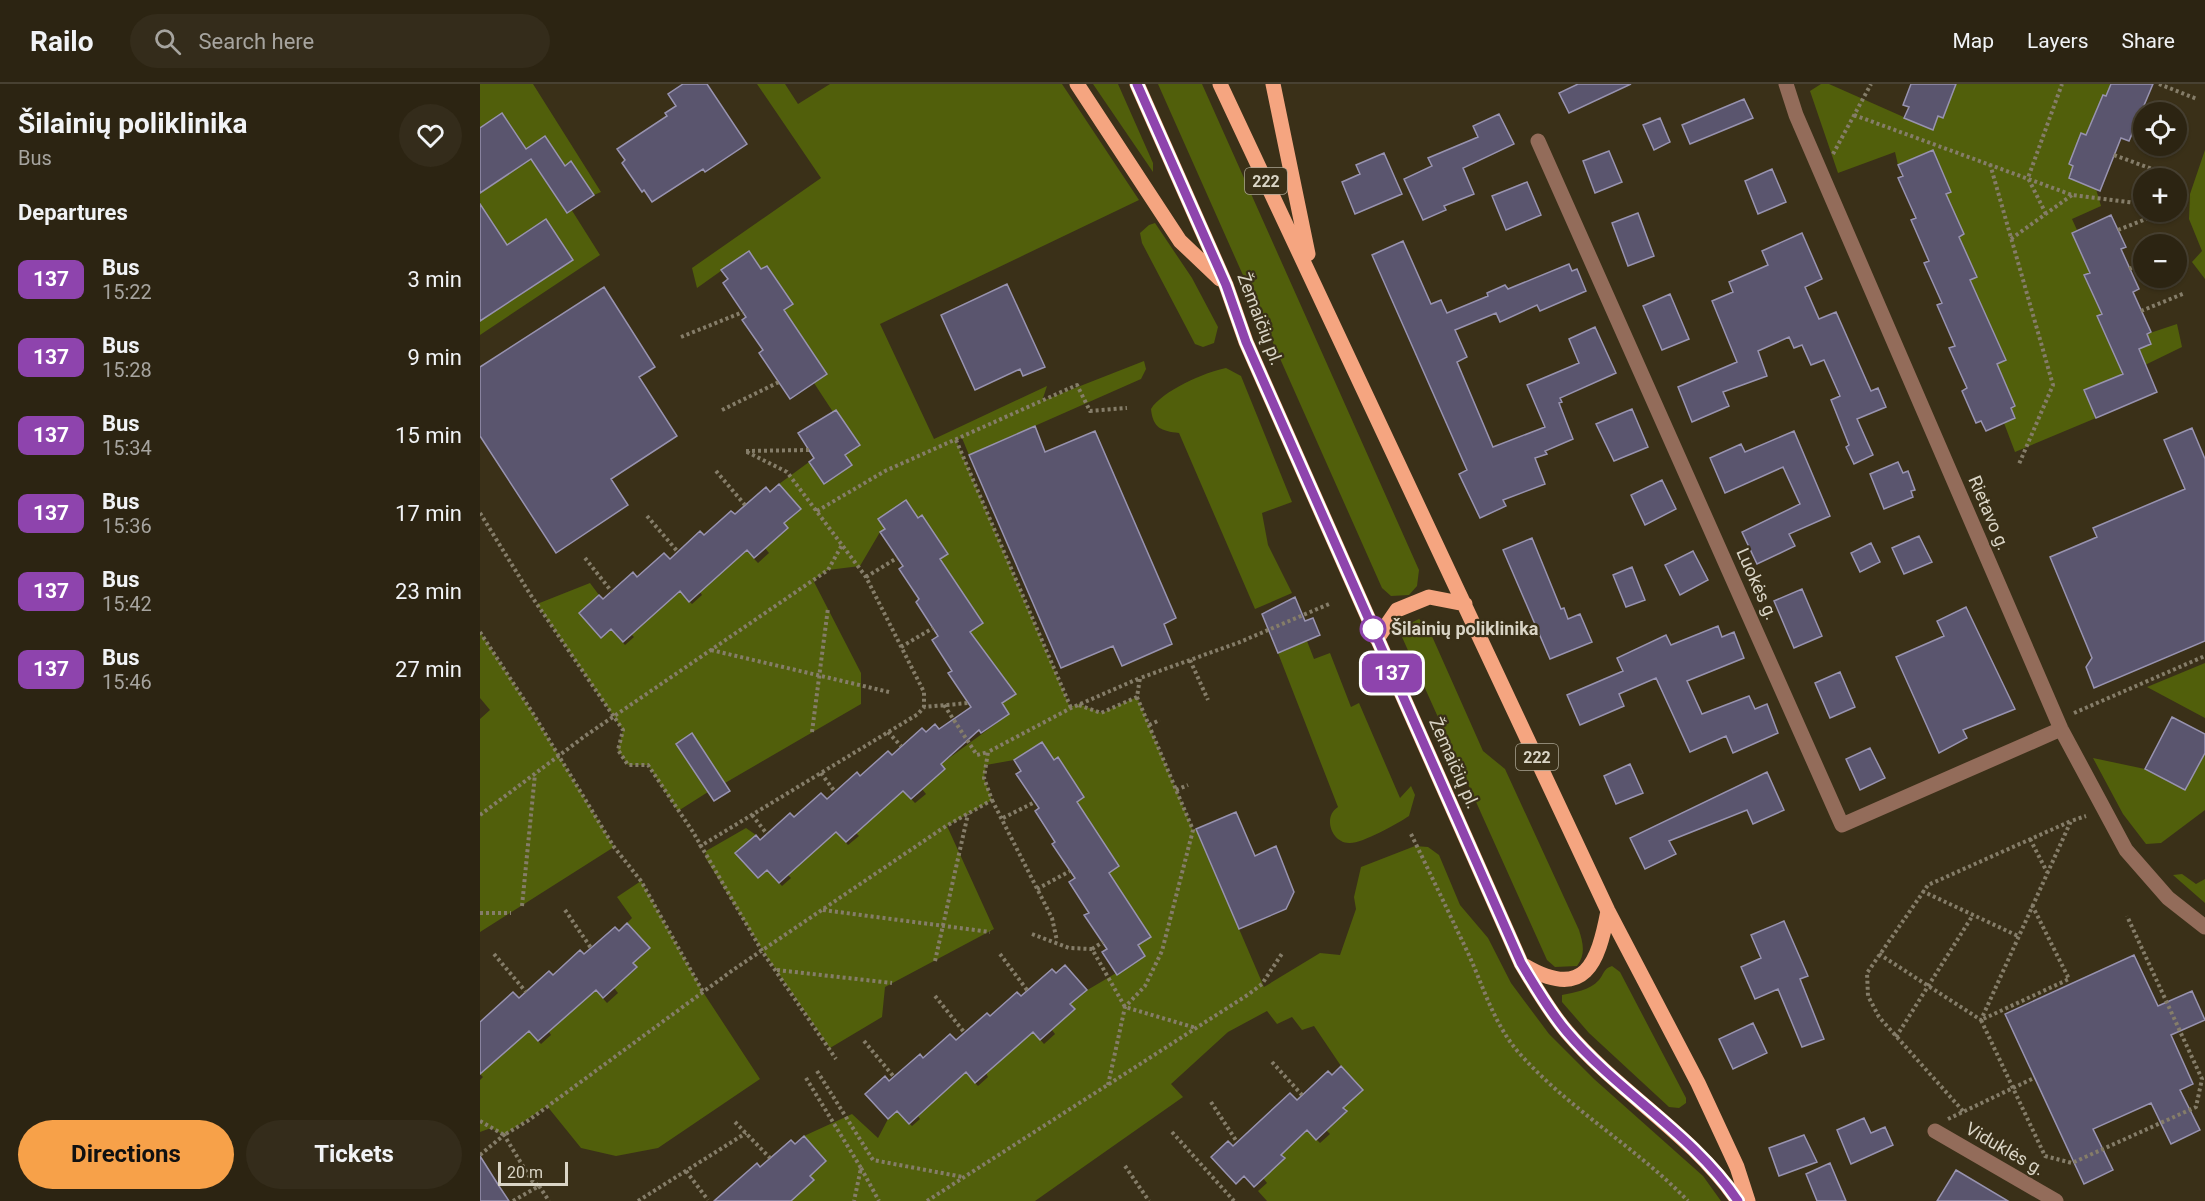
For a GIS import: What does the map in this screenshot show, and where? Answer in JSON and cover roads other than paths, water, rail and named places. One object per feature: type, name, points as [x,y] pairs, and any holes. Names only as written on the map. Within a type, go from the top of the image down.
[{"type":"main road","points":[[1077,84],[1180,241],[1226,285]]},
{"type":"main road","name":"Žemaičių pl.","points":[[1137,84],[1226,285],[1246,342],[1521,963],[1567,1032],[1682,1139],[1724,1181],[1738,1201]]},
{"type":"main road","name":"222","points":[[1220,84],[1313,277],[1608,911],[1698,1083],[1737,1167],[1748,1201]]},
{"type":"main road","points":[[1273,84],[1313,277]]},
{"type":"main road","points":[[1377,639],[1397,610],[1429,597],[1465,604]]},
{"type":"main road","points":[[1521,963],[1542,976],[1558,979],[1579,977],[1589,969],[1598,955],[1608,911]]},
{"type":"street","name":"Rietavo g.","points":[[1786,84],[1822,175],[2059,725],[2132,858],[2168,898],[2205,927]]},
{"type":"street","name":"Luokės g.","points":[[1538,141],[1842,825],[2059,725]]},
{"type":"street","name":"Viduklės g.","points":[[1935,1131],[2056,1201]]},
{"type":"place","name":"Šilainių poliklinika","points":[[1373,629]]}]
